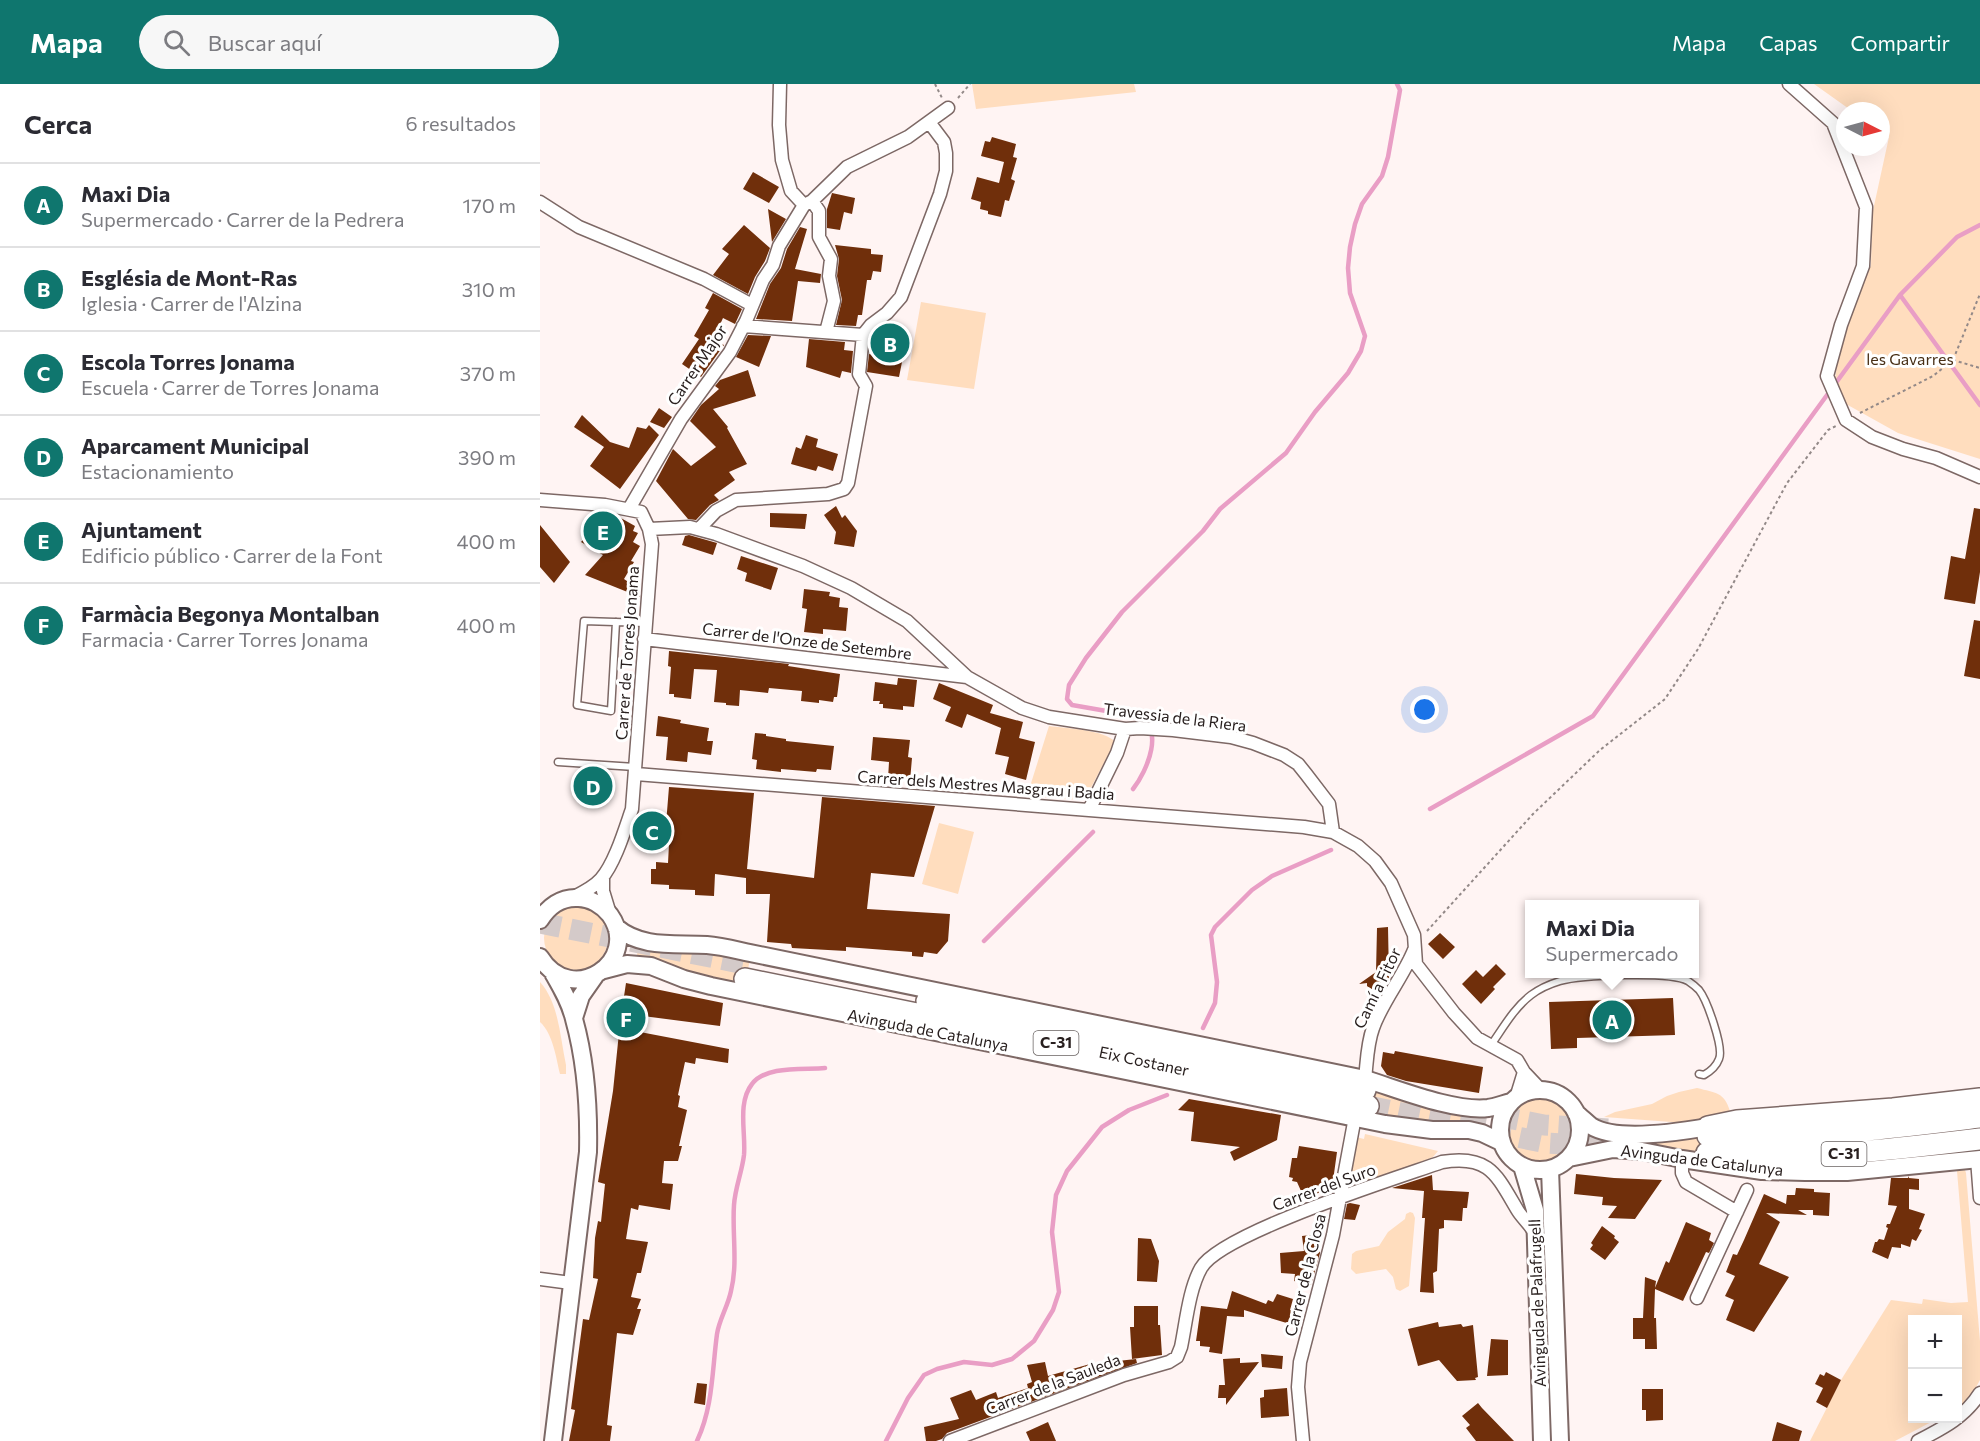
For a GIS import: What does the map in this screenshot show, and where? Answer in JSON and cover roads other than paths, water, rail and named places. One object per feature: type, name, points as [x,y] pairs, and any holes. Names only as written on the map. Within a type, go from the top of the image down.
[{"type":"highway","name":"Eix Costaner","points":[[747,972],[1363,1098]]},
{"type":"highway","points":[[1708,1139],[1764,1119],[1862,1112],[1980,1099]]},
{"type":"highway","name":"C-31","points":[[1708,1139],[1853,1131],[1980,1118]]},
{"type":"highway","name":"C-31","points":[[1708,1139],[1746,1157],[1979,1152]]},
{"type":"main road","points":[[542,915],[558,902],[573,898]]},
{"type":"main road","name":"Avinguda de Catalunya","points":[[573,898],[597,903],[628,938],[719,946],[1363,1098],[1414,1128],[1469,1130],[1501,1142]]},
{"type":"main road","points":[[574,1018],[581,996],[616,950],[613,921]]},
{"type":"main road","points":[[540,957],[553,973],[574,1018],[589,1106],[588,1152],[553,1441]]},
{"type":"main road","name":"Avinguda de Catalunya","points":[[553,973],[573,980],[627,964],[651,966],[684,979],[711,986],[1363,1098],[1416,1095],[1459,1105],[1486,1108],[1513,1100]]},
{"type":"main road","points":[[1541,1090],[1558,1094],[1572,1106],[1576,1113],[1580,1133],[1577,1146],[1569,1158],[1550,1169],[1536,1170],[1522,1166],[1507,1153],[1501,1142],[1500,1125],[1502,1117],[1513,1100],[1528,1092],[1541,1090]]},
{"type":"main road","name":"Avinguda de Catalunya","points":[[1576,1113],[1598,1129],[1648,1135],[1675,1133],[1708,1139]]},
{"type":"main road","name":"Avinguda de Catalunya","points":[[1569,1158],[1613,1149],[1642,1151],[1682,1160],[1762,1171],[1847,1172],[1979,1152]]},
{"type":"main road","name":"Avinguda de Palafrugell","points":[[1522,1166],[1535,1210],[1542,1441]]},
{"type":"main road","name":"Avinguda de Palafrugell","points":[[1550,1169],[1560,1441]]},
{"type":"street","points":[[780,84],[779,125],[782,160],[790,191],[819,211],[819,237],[831,259],[829,276],[834,301],[826,332]]},
{"type":"street","points":[[1789,84],[1833,123],[1866,207],[1863,266],[1841,325],[1827,376],[1846,420],[1872,437],[1935,458],[1980,477]]},
{"type":"street","name":"Carrer Major","points":[[629,509],[681,419],[730,352],[763,280],[773,265],[779,246],[808,203],[847,167],[908,136],[948,108]]},
{"type":"street","points":[[699,530],[716,511],[736,500],[828,494],[844,489],[848,483],[866,386],[859,374],[863,336],[871,325],[887,313],[901,297],[940,194],[946,171],[944,142],[929,122]]},
{"type":"street","points":[[540,202],[579,227],[704,279],[752,305]]},
{"type":"street","points":[[743,326],[863,336]]},
{"type":"street","points":[[540,500],[629,509],[640,512],[649,528]]},
{"type":"street","name":"Travessia de la Riera","points":[[649,528],[690,527],[803,566],[851,588],[907,621],[967,677],[1022,708],[1049,717],[1125,729],[1158,729],[1231,737],[1284,755],[1298,764],[1329,804],[1333,832]]},
{"type":"street","name":"Carrer de Torres Jonama","points":[[573,898],[593,887],[603,877],[621,841],[632,809],[652,544],[649,528]]},
{"type":"street","name":"Carrer de l'Onze de Setembre","points":[[644,639],[967,677]]},
{"type":"street","points":[[929,672],[944,654]]},
{"type":"street","points":[[1089,810],[1117,753],[1125,729]]},
{"type":"street","name":"Carrer dels Mestres Masgrau i Badia","points":[[636,771],[1304,827],[1333,832]]},
{"type":"street","points":[[1333,832],[1358,846],[1375,861],[1391,883],[1414,934],[1416,964],[1447,1005],[1477,1038],[1517,1060],[1524,1072],[1541,1090]]},
{"type":"street","points":[[603,877],[603,891],[613,921]]},
{"type":"street","name":"Camí a Fitor","points":[[1363,1098],[1373,1027],[1415,947]]},
{"type":"street","points":[[1513,1100],[1524,1072]]},
{"type":"street","name":"Carrer de la Closa","points":[[1303,1441],[1298,1387],[1300,1362],[1333,1235],[1363,1098]]},
{"type":"street","points":[[1979,1152],[1980,1198]]},
{"type":"street","points":[[1682,1160],[1682,1173],[1686,1182],[1737,1212]]},
{"type":"street","name":"Carrer del Suro","points":[[1169,1362],[1177,1357],[1181,1347],[1195,1279],[1202,1266],[1212,1255],[1258,1230],[1442,1162],[1467,1161],[1491,1169],[1535,1234]]},
{"type":"street","points":[[1697,1299],[1747,1190]]},
{"type":"street","points":[[540,1279],[571,1283]]},
{"type":"street","name":"Carrer de la Sauleda","points":[[950,1441],[1124,1375],[1169,1362]]},
{"type":"street","points":[[1918,1441],[1957,1419],[1968,1409],[1980,1392]]},
{"type":"lane","points":[[616,622],[611,711],[577,705],[584,621],[616,622],[645,623]]},
{"type":"lane","points":[[558,762],[636,771]]},
{"type":"lane","points":[[1491,1046],[1517,1008],[1531,995],[1550,985],[1578,978]]},
{"type":"lane","points":[[1678,978],[1689,981],[1699,989],[1721,1049],[1720,1058],[1714,1069],[1704,1075],[1699,1074]]},
{"type":"waterway","points":[[1133,789],[1148,761],[1152,739],[1150,729],[1145,721],[1135,716],[1072,705],[1067,699],[1069,685],[1086,658],[1122,612],[1203,531],[1220,509],[1286,453],[1315,412],[1348,373],[1361,351],[1365,336],[1350,293],[1348,268],[1350,247],[1362,204],[1382,176],[1388,157],[1400,90],[1397,84]]},
{"type":"waterway","points":[[1430,809],[1593,716],[1900,295],[1957,237],[1980,225]]},
{"type":"waterway","points":[[1900,295],[1980,405]]},
{"type":"waterway","points":[[984,941],[1093,832]]},
{"type":"waterway","points":[[1203,1028],[1215,1003],[1217,982],[1211,935],[1215,927],[1252,890],[1272,876],[1331,850]]},
{"type":"waterway","points":[[697,1441],[709,1402],[718,1329],[730,1297],[733,1280],[734,1205],[744,1155],[743,1109],[747,1092],[758,1078],[766,1074],[776,1071],[825,1068]]},
{"type":"waterway","points":[[886,1441],[908,1398],[924,1375],[964,1362],[992,1365],[1012,1359],[1034,1341],[1053,1310],[1059,1292],[1052,1232],[1056,1195],[1067,1171],[1102,1127],[1129,1110],[1167,1095]]},
{"type":"tunnel","points":[[540,923],[750,965]]},
{"type":"tunnel","points":[[1368,1106],[1546,1143],[1616,1147]]},
{"type":"tunnel","points":[[1467,1110],[1544,1125],[1608,1129]]},
{"type":"place","name":"Església de Mont-Ras","points":[[890,343]]},
{"type":"place","name":"Ajuntament","points":[[603,531]]},
{"type":"place","name":"Aparcament Municipal","points":[[593,786]]},
{"type":"place","name":"Escola Torres Jonama","points":[[652,831]]},
{"type":"place","name":"Farmàcia Begonya Montalban","points":[[626,1018]]},
{"type":"place","name":"Maxi Dia","points":[[1612,1020]]},
{"type":"park label","name":"les Gavarres","points":[[1910,359]]}]
